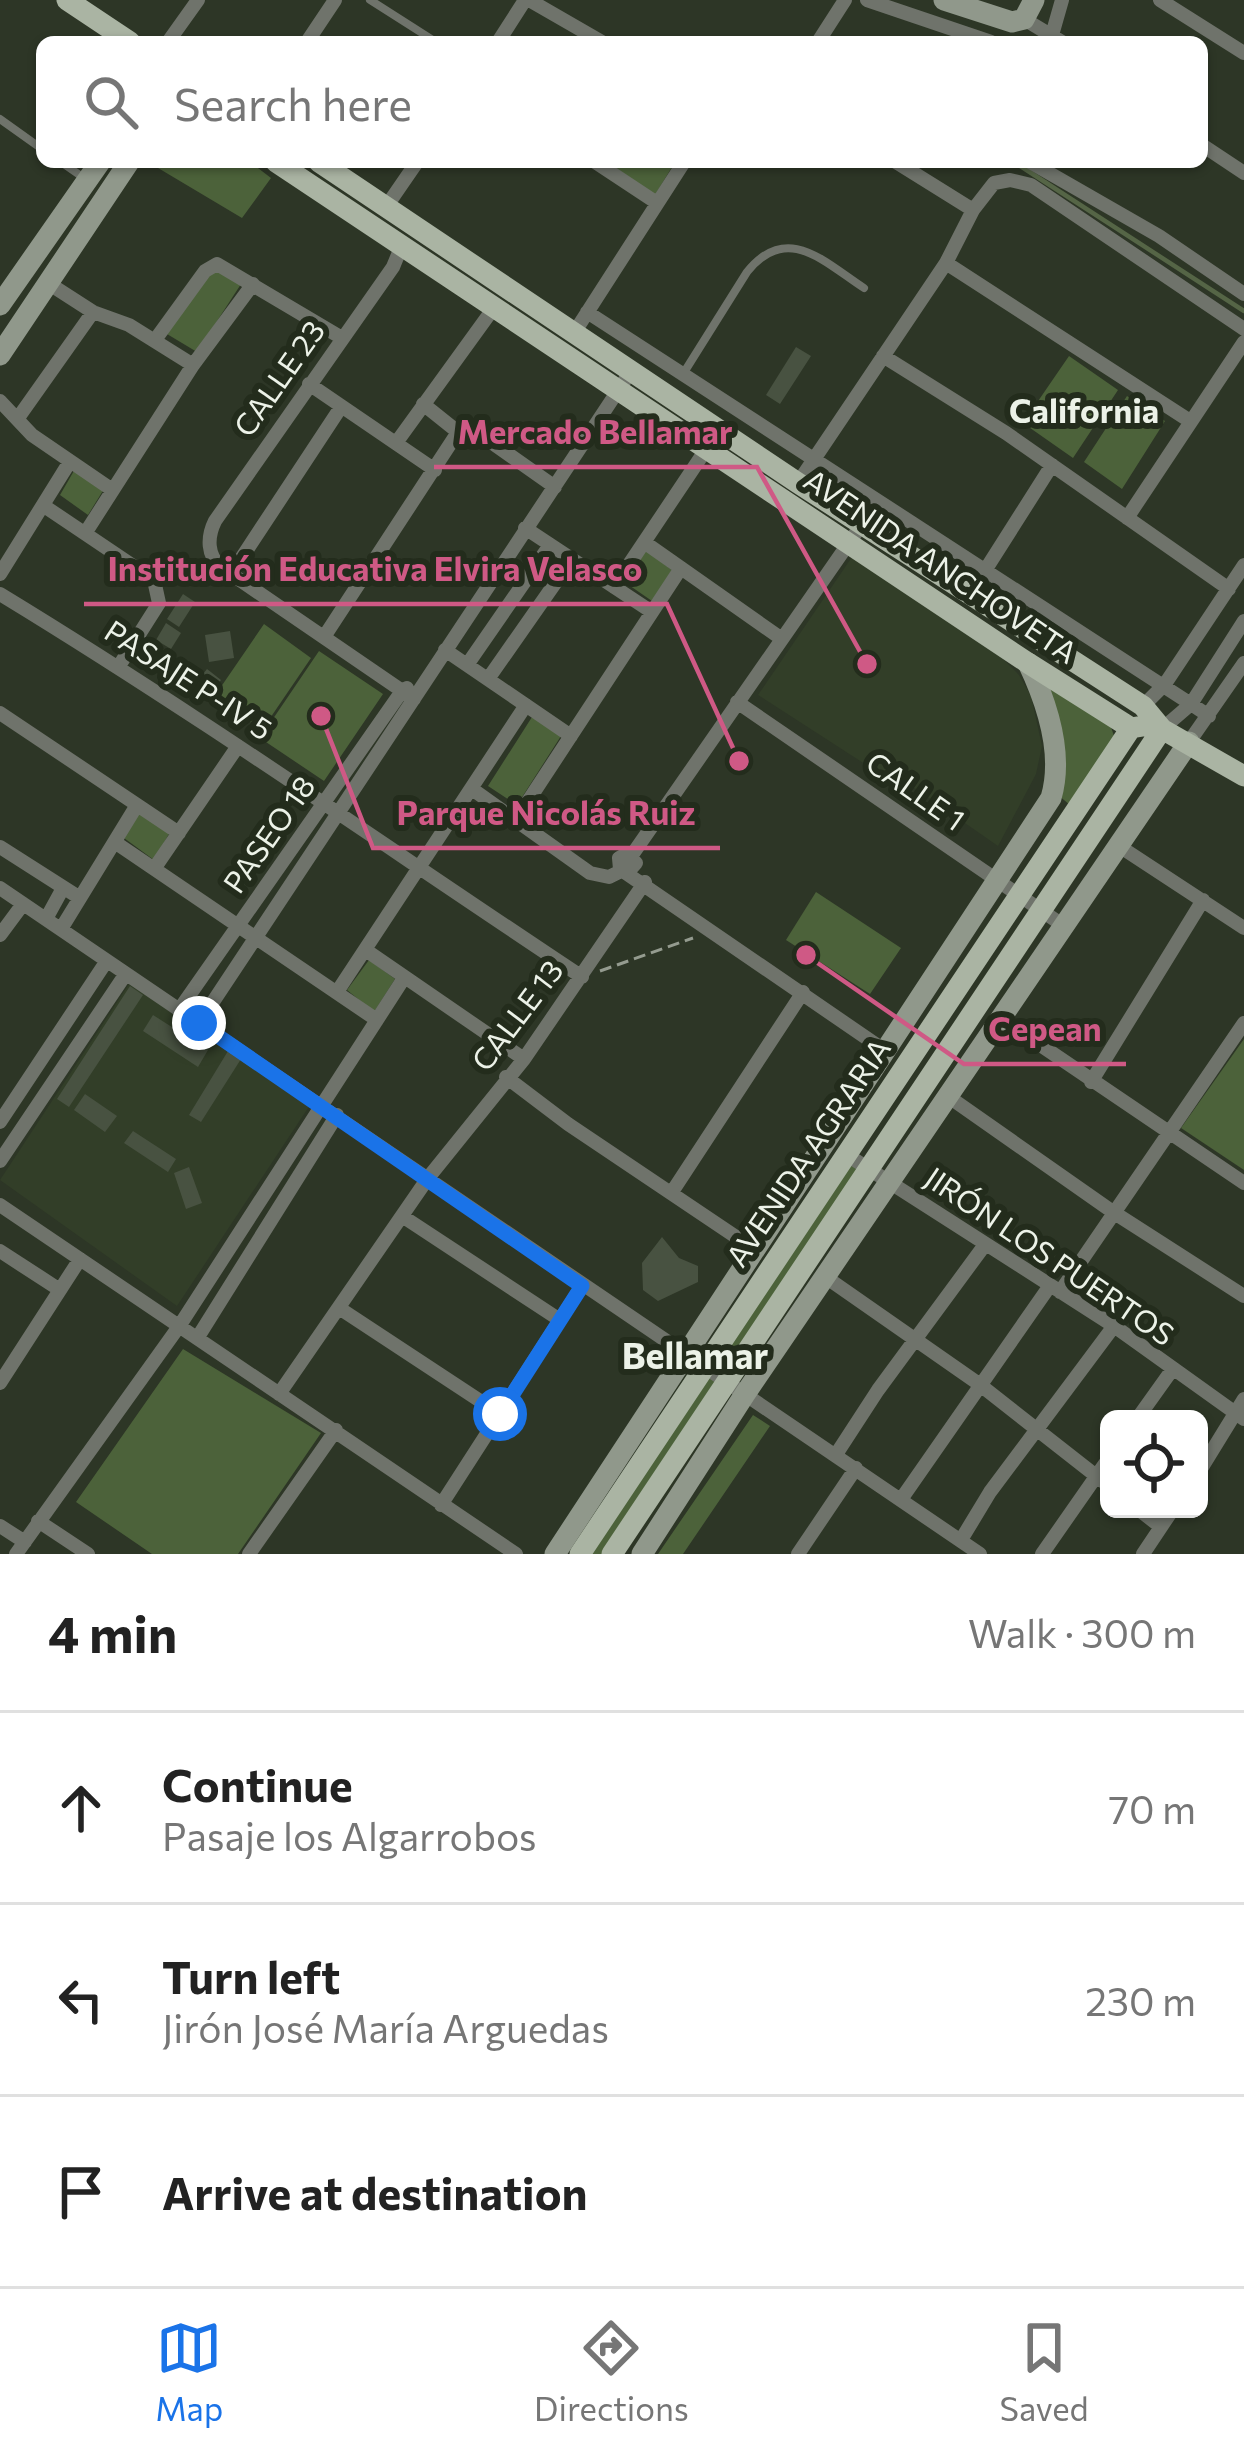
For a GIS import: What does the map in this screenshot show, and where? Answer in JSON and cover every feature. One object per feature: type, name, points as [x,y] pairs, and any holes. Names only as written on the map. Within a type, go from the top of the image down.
[{"type":"main road","points":[[67,0],[121,36]]},
{"type":"main road","name":"AVENIDA ANCHOVETA","points":[[285,168],[493,309],[798,483],[856,533],[1028,663],[1131,728]]},
{"type":"main road","name":"AVENIDA ANCHOVETA","points":[[328,168],[574,333],[707,448],[856,533],[1244,776]]},
{"type":"main road","points":[[1131,728],[1153,720]]},
{"type":"main road","name":"AVENIDA AGRARIA","points":[[612,1554],[1039,909],[1153,720]]},
{"type":"main road","name":"AVENIDA AGRARIA","points":[[580,1554],[694,1360],[844,1154],[1131,728]]},
{"type":"street","points":[[173,36],[198,0]]},
{"type":"street","points":[[311,36],[335,0]]},
{"type":"street","points":[[502,36],[527,0],[591,36]]},
{"type":"street","points":[[822,36],[844,0]]},
{"type":"street","points":[[867,0],[973,36]]},
{"type":"street","points":[[944,0],[1012,22],[1029,9],[1051,36]]},
{"type":"street","points":[[1055,36],[1063,0]]},
{"type":"street","points":[[1160,0],[1244,53]]},
{"type":"street","points":[[1208,149],[1244,173]]},
{"type":"street","points":[[0,355],[125,168]]},
{"type":"street","points":[[386,207],[413,168]]},
{"type":"street","points":[[604,168],[657,203]]},
{"type":"street","points":[[574,333],[680,168]]},
{"type":"street","points":[[906,168],[974,210]]},
{"type":"street","points":[[1040,168],[1159,236],[1244,294]]},
{"type":"street","points":[[0,305],[93,171]]},
{"type":"street","points":[[798,483],[994,183],[1010,180],[1030,185],[1244,329]]},
{"type":"street","name":"CALLE 23","points":[[231,574],[215,562],[210,547],[214,521],[393,267],[402,245]]},
{"type":"street","points":[[946,263],[1190,422]]},
{"type":"street","points":[[155,340],[212,265],[224,266],[342,338]]},
{"type":"street","points":[[48,283],[93,313],[113,316],[193,365]]},
{"type":"street","points":[[86,532],[193,365],[253,284]]},
{"type":"street","points":[[396,443],[493,309]]},
{"type":"street","points":[[587,312],[1209,716]]},
{"type":"street","points":[[18,418],[93,313]]},
{"type":"street","points":[[1127,518],[1244,342]]},
{"type":"street","points":[[883,356],[1052,465],[1229,589]]},
{"type":"street","points":[[571,736],[445,650],[624,380]]},
{"type":"street","points":[[309,384],[435,470]]},
{"type":"street","points":[[0,401],[69,463],[112,489]]},
{"type":"street","points":[[423,404],[458,432],[474,430],[554,487]]},
{"type":"street","points":[[341,407],[231,574],[408,695]]},
{"type":"street","points":[[324,637],[458,432]]},
{"type":"street","points":[[614,587],[707,448]]},
{"type":"street","points":[[0,574],[69,463]]},
{"type":"street","points":[[986,569],[1052,465]]},
{"type":"street","points":[[44,506],[154,580],[159,603],[118,666]]},
{"type":"street","points":[[525,528],[652,612]]},
{"type":"street","points":[[472,789],[590,873],[609,877],[628,866],[856,533]]},
{"type":"street","points":[[644,542],[782,639]]},
{"type":"street","points":[[467,665],[550,544]]},
{"type":"street","points":[[488,680],[572,560]]},
{"type":"street","points":[[1153,720],[1165,685],[1244,566]]},
{"type":"street","points":[[517,818],[681,568]]},
{"type":"street","name":"PASAJE P-IV 5","points":[[0,594],[326,801],[583,977]]},
{"type":"street","points":[[1153,720],[1191,704],[1244,621]]},
{"type":"street","name":"PASEO 18","points":[[179,1010],[326,801],[445,650]]},
{"type":"street","points":[[555,1554],[694,1360],[754,1249],[1054,787],[1055,750],[1028,663]]},
{"type":"street","points":[[642,1554],[1244,663]]},
{"type":"street","name":"PASEO 18","points":[[199,1023],[340,811],[408,695]]},
{"type":"street","name":"CALLE 1","points":[[737,702],[1064,926]]},
{"type":"street","points":[[338,992],[526,705]]},
{"type":"street","points":[[0,713],[179,833]]},
{"type":"street","points":[[156,866],[238,746]]},
{"type":"street","points":[[61,929],[137,805]]},
{"type":"street","points":[[116,843],[377,1020]]},
{"type":"street","points":[[1119,846],[1244,928]]},
{"type":"street","points":[[0,847],[80,898]]},
{"type":"street","points":[[628,866],[712,932],[884,1049]]},
{"type":"street","name":"CALLE 13","points":[[279,1394],[428,1178],[583,977],[645,882]]},
{"type":"street","points":[[0,888],[980,1554]]},
{"type":"street","points":[[46,919],[63,888]]},
{"type":"street","points":[[1091,1082],[1203,900]]},
{"type":"street","points":[[0,934],[23,904]]},
{"type":"street","points":[[367,951],[524,1059]]},
{"type":"street","points":[[0,1122],[106,962]]},
{"type":"street","points":[[0,1161],[125,974]]},
{"type":"street","points":[[0,1526],[21,1548],[180,1325],[404,978]]},
{"type":"street","points":[[672,1192],[803,992]]},
{"type":"street","points":[[1002,1018],[1244,1183]]},
{"type":"street","points":[[902,1498],[980,1384],[1113,1212],[1244,1023]]},
{"type":"street","points":[[506,1077],[754,1249]]},
{"type":"street","points":[[949,1097],[1113,1212],[1244,1296]]},
{"type":"street","points":[[198,1337],[337,1115]]},
{"type":"street","name":"JIRÓN LOS PUERTOS","points":[[824,1142],[1241,1411]]},
{"type":"street","points":[[0,1205],[516,1554]]},
{"type":"street","points":[[402,1216],[560,1320]]},
{"type":"street","points":[[837,1453],[985,1246]]},
{"type":"street","points":[[0,1250],[59,1290]]},
{"type":"street","points":[[0,1383],[80,1259]]},
{"type":"street","points":[[827,1278],[980,1384],[1100,1479]]},
{"type":"street","points":[[441,1505],[582,1286]]},
{"type":"street","points":[[339,1308],[500,1414]]},
{"type":"street","points":[[962,1540],[1114,1326]]},
{"type":"street","points":[[1143,1410],[1172,1370]]},
{"type":"street","points":[[1208,1459],[1241,1411]]},
{"type":"street","points":[[249,1554],[335,1430]]},
{"type":"street","points":[[798,1554],[856,1468]]},
{"type":"street","points":[[1042,1554],[1100,1470]]},
{"type":"street","points":[[1150,1518],[1161,1527]]},
{"type":"street","points":[[1143,1554],[1167,1518]]},
{"type":"street","points":[[38,1521],[88,1554]]},
{"type":"lane","points":[[370,0],[427,36]]},
{"type":"lane","points":[[0,119],[36,145]]},
{"type":"lane","points":[[682,375],[758,258],[776,248],[794,246],[809,252],[864,288]]},
{"type":"path","points":[[583,977],[712,932]]},
{"type":"shaded area","points":[[852,557],[1000,656],[1031,696],[1042,746],[1036,774],[998,846],[890,771],[885,777],[758,695]]},
{"type":"shaded area","points":[[129,984],[312,1102],[177,1306],[0,1180]]},
{"type":"green space","points":[[158,168],[258,168],[271,178],[242,218]]},
{"type":"green space","points":[[616,168],[671,168],[655,195]]},
{"type":"green space","points":[[212,266],[241,284],[197,352],[167,334]]},
{"type":"green space","points":[[1069,356],[1118,390],[1073,458],[1023,423]]},
{"type":"green space","points":[[1127,396],[1165,421],[1122,489],[1084,462]]},
{"type":"green space","points":[[75,469],[104,489],[88,515],[60,495]]},
{"type":"green space","points":[[644,549],[672,570],[652,601],[623,581]]},
{"type":"green space","points":[[264,624],[311,658],[262,730],[214,697]]},
{"type":"green space","points":[[319,651],[383,694],[324,781],[260,738]]},
{"type":"green space","points":[[1042,677],[1110,724],[1115,739],[1070,805],[1058,795]]},
{"type":"green space","points":[[532,717],[561,736],[517,805],[488,786]]},
{"type":"green space","points":[[140,812],[170,832],[154,860],[124,838]]},
{"type":"green space","points":[[816,892],[901,948],[870,994],[786,940]]},
{"type":"green space","points":[[369,960],[395,979],[374,1012],[347,990]]},
{"type":"green space","points":[[1244,1039],[1244,1170],[1181,1128]]},
{"type":"green space","points":[[845,1158],[862,1170],[724,1376],[707,1364]]},
{"type":"green space","points":[[183,1349],[321,1433],[238,1554],[152,1554],[76,1502]]},
{"type":"green space","points":[[704,1370],[722,1382],[609,1554],[583,1554]]},
{"type":"green space","points":[[753,1415],[770,1426],[683,1554],[658,1554]]},
{"type":"building","points":[[796,347],[811,356],[780,404],[766,395]]},
{"type":"building","points":[[183,594],[195,602],[179,627],[167,619]]},
{"type":"building","points":[[166,623],[181,633],[171,649],[156,640]]},
{"type":"building","points":[[230,631],[234,658],[209,662],[205,635]]},
{"type":"building","points":[[153,642],[168,652],[158,667],[143,657]]},
{"type":"building","points":[[207,669],[221,680],[211,694],[196,683]]},
{"type":"building","points":[[130,986],[143,995],[69,1107],[57,1099]]},
{"type":"building","points":[[153,1015],[208,1050],[198,1067],[143,1031]]},
{"type":"building","points":[[228,1051],[241,1059],[201,1122],[189,1115]]},
{"type":"building","points":[[85,1094],[117,1116],[105,1132],[74,1110]]},
{"type":"building","points":[[133,1131],[176,1159],[168,1172],[124,1143]]},
{"type":"building","points":[[189,1167],[202,1203],[186,1209],[174,1173]]},
{"type":"building","points":[[662,1237],[679,1258],[698,1266],[698,1282],[658,1301],[643,1290],[642,1263]]},
{"type":"waterway","points":[[1023,168],[1244,311]]},
{"type":"place","name":"Mercado Bellamar","points":[[867,664]]},
{"type":"place","name":"Parque Nicolás Ruiz","points":[[321,716]]},
{"type":"place","name":"Institución Educativa Elvira Velasco","points":[[739,761]]},
{"type":"place","name":"Cepean","points":[[806,955]]},
{"type":"district","name":"California","points":[[1084,411]]},
{"type":"district","name":"Bellamar","points":[[695,1356]]},
{"type":"route","points":[[199,1023],[582,1286],[500,1414]]}]
